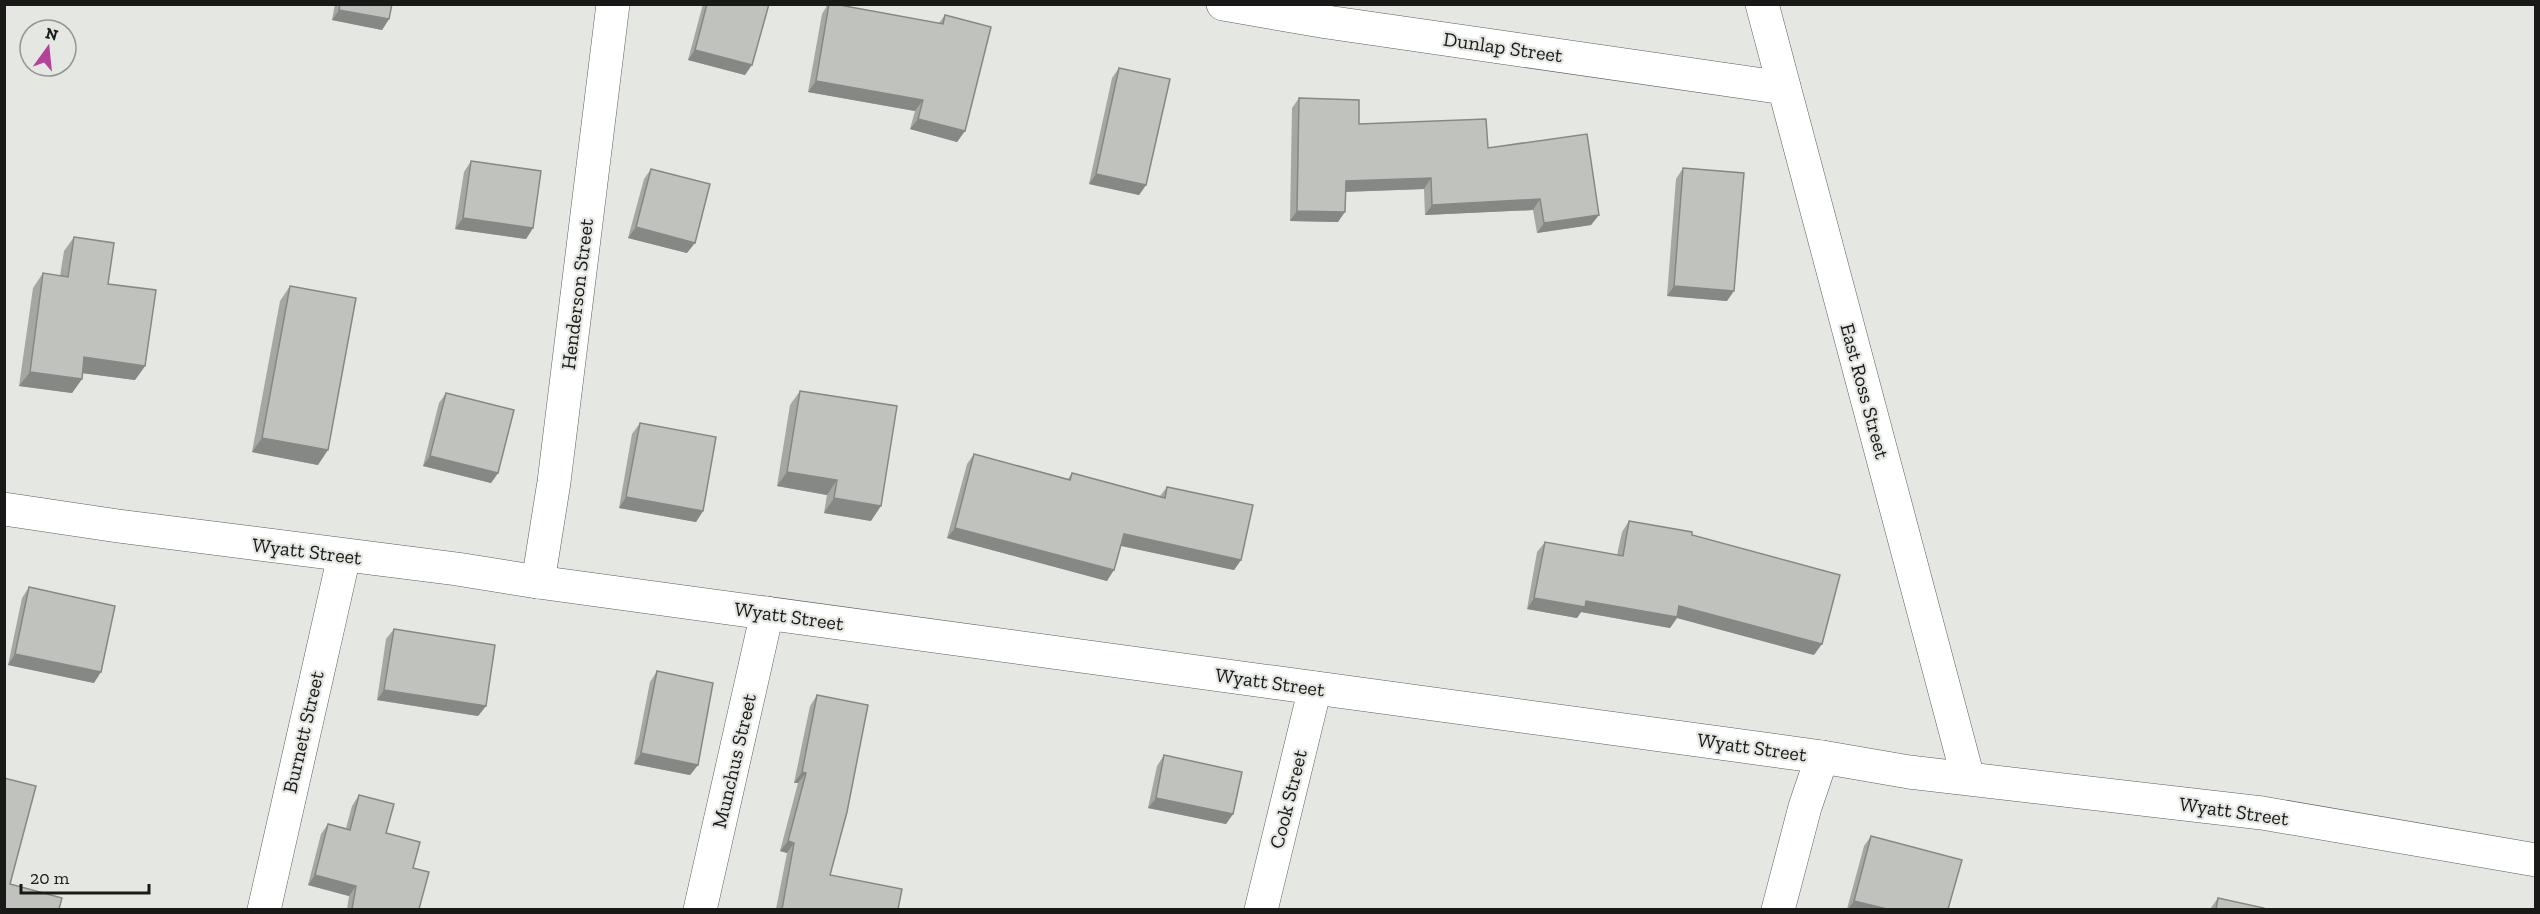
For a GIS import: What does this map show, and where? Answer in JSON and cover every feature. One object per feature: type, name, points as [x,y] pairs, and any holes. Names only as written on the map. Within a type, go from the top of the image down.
[{"type":"street","name":"Henderson Street","points":[[538,582],[554,482],[613,4]]},
{"type":"street","name":"Dunlap Street","points":[[1223,4],[1327,22],[1784,88]]},
{"type":"street","name":"East Ross Street","points":[[1762,4],[1968,778]]},
{"type":"street","name":"Wyatt Street","points":[[4,509],[1822,757],[1909,772],[2262,813],[2535,860]]},
{"type":"street","name":"Burnett Street","points":[[264,909],[344,556]]},
{"type":"street","name":"Munchus Street","points":[[700,909],[767,613]]},
{"type":"street","name":"Cook Street","points":[[1261,909],[1316,688]]},
{"type":"street","points":[[1778,909],[1805,807],[1822,757]]},
{"type":"building","points":[[340,4],[392,4],[389,19],[339,10]]},
{"type":"building","points":[[707,4],[769,4],[752,65],[695,50]]},
{"type":"building","points":[[829,4],[943,24],[945,15],[991,27],[965,131],[918,119],[923,100],[816,81]]},
{"type":"building","points":[[1119,68],[1170,79],[1146,185],[1096,174]]},
{"type":"building","points":[[1299,98],[1359,100],[1359,124],[1486,119],[1488,148],[1587,134],[1599,215],[1544,223],[1540,199],[1432,205],[1431,178],[1346,181],[1345,212],[1297,211]]},
{"type":"building","points":[[471,161],[541,171],[533,228],[463,218]]},
{"type":"building","points":[[1683,168],[1744,173],[1734,291],[1674,286]]},
{"type":"building","points":[[651,169],[710,184],[695,243],[636,227]]},
{"type":"building","points":[[74,237],[114,243],[108,284],[156,290],[145,366],[84,357],[82,379],[30,372],[43,273],[68,277]]},
{"type":"building","points":[[290,286],[356,298],[328,450],[262,438]]},
{"type":"building","points":[[800,391],[897,406],[881,506],[834,498],[837,480],[787,472]]},
{"type":"building","points":[[446,393],[514,410],[498,473],[430,456]]},
{"type":"building","points":[[640,423],[716,437],[703,511],[626,497]]},
{"type":"building","points":[[974,454],[1070,480],[1072,473],[1165,498],[1167,487],[1253,505],[1241,560],[1124,534],[1114,570],[955,528]]},
{"type":"building","points":[[1629,521],[1692,532],[1692,535],[1840,575],[1822,644],[1679,606],[1677,617],[1586,601],[1585,607],[1534,598],[1545,542],[1623,556]]},
{"type":"building","points":[[29,587],[115,606],[101,672],[15,654]]},
{"type":"building","points":[[394,629],[495,645],[486,706],[384,690]]},
{"type":"building","points":[[657,671],[713,683],[698,765],[641,753]]},
{"type":"building","points":[[817,695],[868,705],[847,812],[830,875],[902,889],[898,909],[782,909],[794,843],[788,841],[806,773],[802,772]]},
{"type":"building","points":[[1164,755],[1242,772],[1233,814],[1156,798]]},
{"type":"building","points":[[4,778],[36,786],[10,884],[62,898],[59,909],[4,909]]},
{"type":"building","points":[[359,795],[394,804],[386,833],[420,842],[413,868],[429,872],[419,909],[352,909],[356,886],[315,875],[328,824],[350,830]]},
{"type":"building","points":[[1871,836],[1962,860],[1948,909],[1887,909],[1854,901]]},
{"type":"building","points":[[2218,898],[2264,908],[2264,909],[2216,909]]}]
